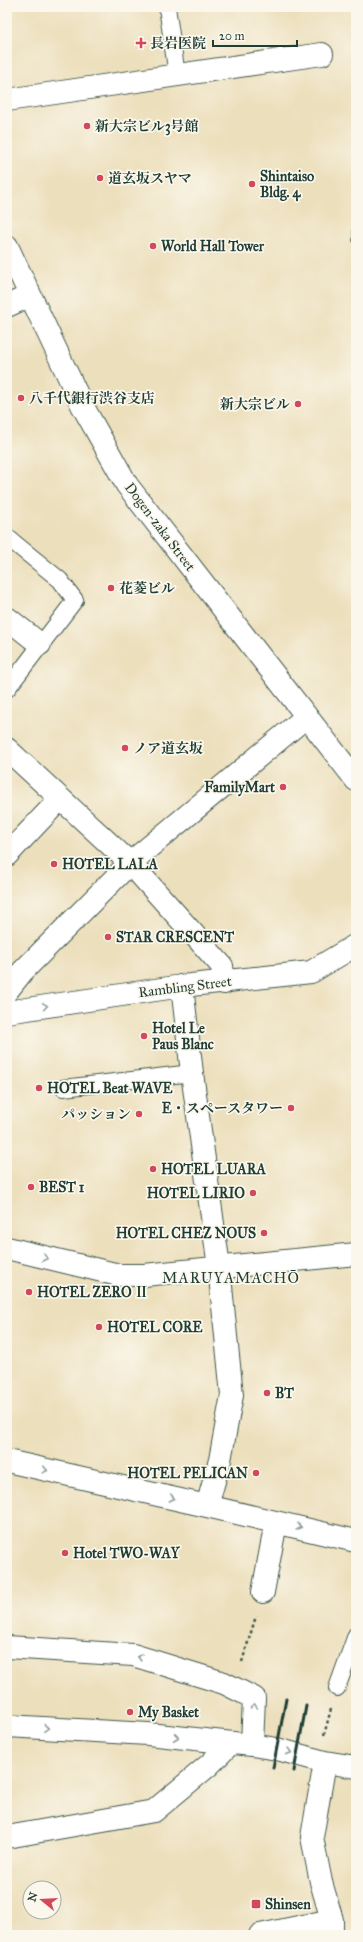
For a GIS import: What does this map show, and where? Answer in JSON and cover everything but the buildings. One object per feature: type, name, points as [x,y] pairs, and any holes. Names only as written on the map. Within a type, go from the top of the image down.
[{"type":"street","points":[[7,100],[322,54]]},
{"type":"street","name":"Dogen-zaka Street","points":[[7,246],[29,296],[82,405],[127,485],[356,780]]},
{"type":"street","points":[[7,306],[29,296]]},
{"type":"street","points":[[7,618],[40,644]]},
{"type":"street","points":[[7,991],[22,972],[130,863],[306,717]]},
{"type":"street","points":[[7,749],[130,863],[222,966],[224,983]]},
{"type":"street","points":[[7,855],[60,799]]},
{"type":"street","name":"Rambling Street","points":[[7,1012],[182,986],[224,983],[312,972],[356,945]]},
{"type":"street","points":[[182,986],[192,1073],[219,1267],[232,1395],[220,1460],[208,1506]]},
{"type":"street","points":[[7,1248],[119,1275],[144,1275],[356,1254]]},
{"type":"street","points":[[7,1461],[356,1541]]},
{"type":"street","points":[[263,1592],[276,1522]]},
{"type":"street","points":[[7,1646],[133,1655],[224,1683],[254,1698],[252,1745]]},
{"type":"street","points":[[7,1726],[148,1734],[230,1744],[252,1745],[277,1749],[325,1762],[356,1767]]},
{"type":"street","points":[[7,1837],[154,1811],[209,1765],[230,1744]]},
{"type":"street","points":[[260,1935],[332,1928],[320,1882],[312,1837],[325,1762]]},
{"type":"lane","points":[[167,7],[177,74]]},
{"type":"lane","points":[[7,537],[60,580],[75,600],[7,689]]},
{"type":"lane","points":[[63,1088],[192,1073]]},
{"type":"lane","points":[[338,1688],[356,1635]]},
{"type":"path","points":[[345,7],[350,7]]},
{"type":"path","points":[[234,1688],[263,1592]]},
{"type":"railway","points":[[354,218],[354,241]]},
{"type":"railway","points":[[273,1768],[286,1699]]},
{"type":"railway","points":[[294,1771],[306,1706]]},
{"type":"place","name":"長岩医院","points":[[141,43]]},
{"type":"place","name":"新大宗ビル3号館","points":[[87,126]]},
{"type":"place","name":"道玄坂スヤマ","points":[[100,178]]},
{"type":"place","name":"Shintaiso Bldg. 4","points":[[252,184]]},
{"type":"place","name":"World Hall Tower","points":[[153,246]]},
{"type":"place","name":"八千代銀行渋谷支店","points":[[21,398]]},
{"type":"place","name":"新大宗ビル","points":[[298,404]]},
{"type":"place","name":"花菱ビル","points":[[111,588]]},
{"type":"place","name":"ノア道玄坂","points":[[125,748]]},
{"type":"place","name":"FamilyMart","points":[[283,787]]},
{"type":"place","name":"HOTEL LALA","points":[[54,864]]},
{"type":"place","name":"STAR CRESCENT","points":[[108,937]]},
{"type":"place","name":"Hotel Le Paus Blanc","points":[[144,1036]]},
{"type":"place","name":"HOTEL Beat WAVE","points":[[39,1088]]},
{"type":"place","name":"E・スペースタワー","points":[[291,1108]]},
{"type":"place","name":"パッション","points":[[139,1114]]},
{"type":"place","name":"HOTEL LUARA","points":[[153,1169]]},
{"type":"place","name":"BEST 1","points":[[31,1187]]},
{"type":"place","name":"HOTEL LIRIO","points":[[253,1193]]},
{"type":"place","name":"HOTEL CHEZ NOUS","points":[[264,1233]]},
{"type":"place","name":"HOTEL ZERO Ⅱ","points":[[29,1292]]},
{"type":"place","name":"HOTEL CORE","points":[[99,1327]]},
{"type":"place","name":"BT","points":[[267,1393]]},
{"type":"place","name":"HOTEL PELICAN","points":[[256,1473]]},
{"type":"place","name":"Hotel TWO-WAY","points":[[65,1553]]},
{"type":"place","name":"My Basket","points":[[130,1712]]},
{"type":"place","name":"Shinsen","points":[[256,1904]]},
{"type":"district","name":"MARUYAMACHŌ","points":[[231,1278]]}]
